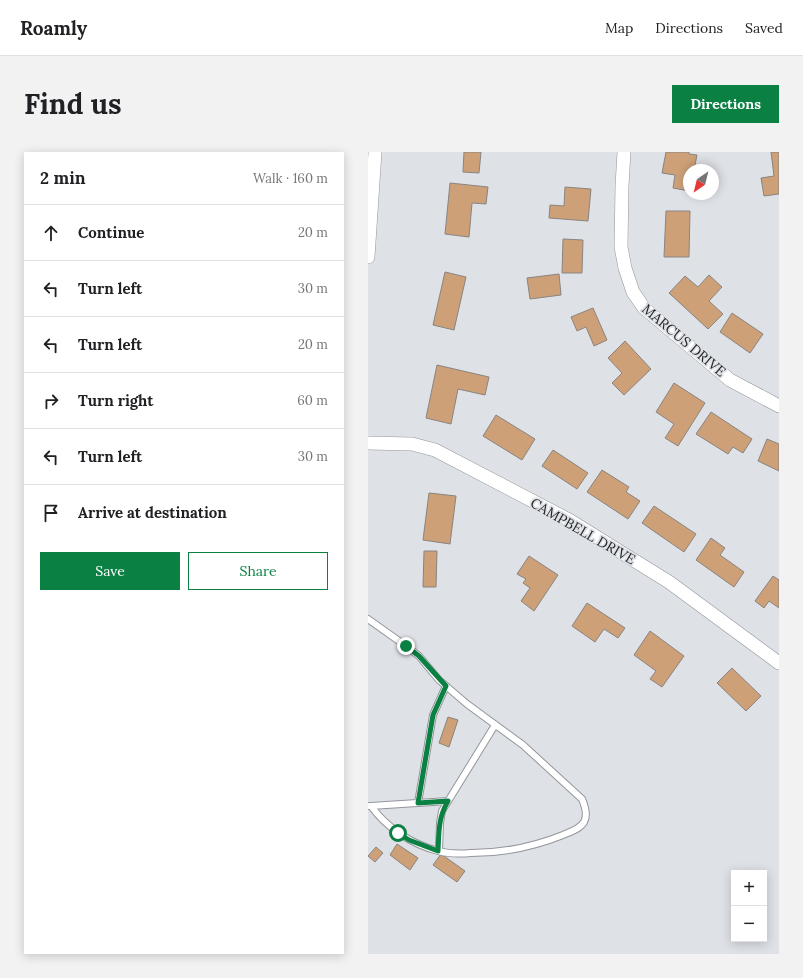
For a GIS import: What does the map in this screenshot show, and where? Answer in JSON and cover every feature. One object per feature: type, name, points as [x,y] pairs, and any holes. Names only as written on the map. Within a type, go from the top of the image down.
[{"type":"street","points":[[368,257],[375,152]]},
{"type":"street","name":"MARCUS DRIVE","points":[[624,152],[621,247],[632,292],[644,308],[730,380],[779,406]]},
{"type":"street","name":"CAMPBELL DRIVE","points":[[368,443],[412,444],[435,450],[570,520],[670,582],[779,663]]},
{"type":"lane","points":[[368,619],[419,656],[446,686],[467,704],[523,745],[582,799],[586,806],[584,822],[580,827],[528,847],[493,853],[453,854],[420,845],[403,836],[382,820],[369,806]]},
{"type":"lane","points":[[418,803],[433,715],[446,686]]},
{"type":"lane","points":[[438,851],[442,811],[495,725]]},
{"type":"lane","points":[[369,806],[448,801]]},
{"type":"building","points":[[464,152],[481,152],[479,173],[463,172]]},
{"type":"building","points":[[666,152],[689,152],[689,154],[697,155],[695,164],[683,164],[683,190],[673,188],[675,175],[662,173]]},
{"type":"building","points":[[771,152],[779,152],[779,194],[764,196],[761,178],[774,176]]},
{"type":"building","points":[[450,183],[488,187],[486,204],[472,203],[469,237],[445,234]]},
{"type":"building","points":[[565,187],[591,189],[588,221],[549,218],[550,205],[564,206]]},
{"type":"building","points":[[666,211],[690,211],[689,257],[664,257]]},
{"type":"building","points":[[563,239],[583,240],[582,273],[562,273]]},
{"type":"building","points":[[445,272],[466,277],[454,330],[433,325]]},
{"type":"building","points":[[559,274],[561,295],[530,299],[527,278]]},
{"type":"building","points":[[709,275],[722,287],[709,301],[723,314],[708,329],[669,293],[685,276],[698,287]]},
{"type":"building","points":[[593,308],[607,340],[594,346],[586,327],[577,331],[571,317]]},
{"type":"building","points":[[732,313],[763,334],[750,353],[720,332]]},
{"type":"building","points":[[625,341],[651,369],[624,395],[612,383],[622,373],[608,358]]},
{"type":"building","points":[[437,365],[489,377],[485,395],[458,389],[451,424],[426,418]]},
{"type":"building","points":[[674,383],[705,403],[678,446],[665,438],[674,424],[656,412]]},
{"type":"building","points":[[711,412],[752,439],[743,453],[733,447],[728,454],[696,434]]},
{"type":"building","points":[[496,415],[535,439],[522,460],[483,436]]},
{"type":"building","points":[[767,439],[779,444],[779,471],[758,461]]},
{"type":"building","points":[[553,450],[588,473],[577,489],[542,466]]},
{"type":"building","points":[[602,470],[629,487],[626,492],[640,501],[628,519],[587,492]]},
{"type":"building","points":[[429,493],[456,496],[450,544],[423,540]]},
{"type":"building","points":[[654,506],[696,534],[684,552],[642,523]]},
{"type":"building","points":[[711,538],[725,548],[720,555],[744,572],[734,587],[696,560]]},
{"type":"building","points":[[424,551],[437,551],[436,587],[423,587]]},
{"type":"building","points":[[529,556],[558,575],[534,611],[521,601],[530,588],[523,583],[526,579],[517,574]]},
{"type":"building","points":[[773,576],[779,580],[779,608],[769,601],[764,608],[755,601]]},
{"type":"building","points":[[587,603],[625,628],[618,638],[604,629],[595,642],[572,626]]},
{"type":"building","points":[[650,631],[684,656],[662,687],[650,679],[656,671],[634,655]]},
{"type":"building","points":[[732,668],[761,696],[746,711],[717,683]]},
{"type":"building","points":[[448,717],[458,720],[449,747],[439,743]]},
{"type":"building","points":[[397,844],[418,858],[410,870],[390,855]]},
{"type":"building","points":[[376,847],[383,853],[375,862],[368,856]]},
{"type":"building","points":[[441,854],[465,871],[457,882],[433,865]]},
{"type":"route","points":[[398,833],[420,845],[438,851],[442,811],[448,801],[418,803],[433,715],[446,686],[419,656],[406,646]]}]
